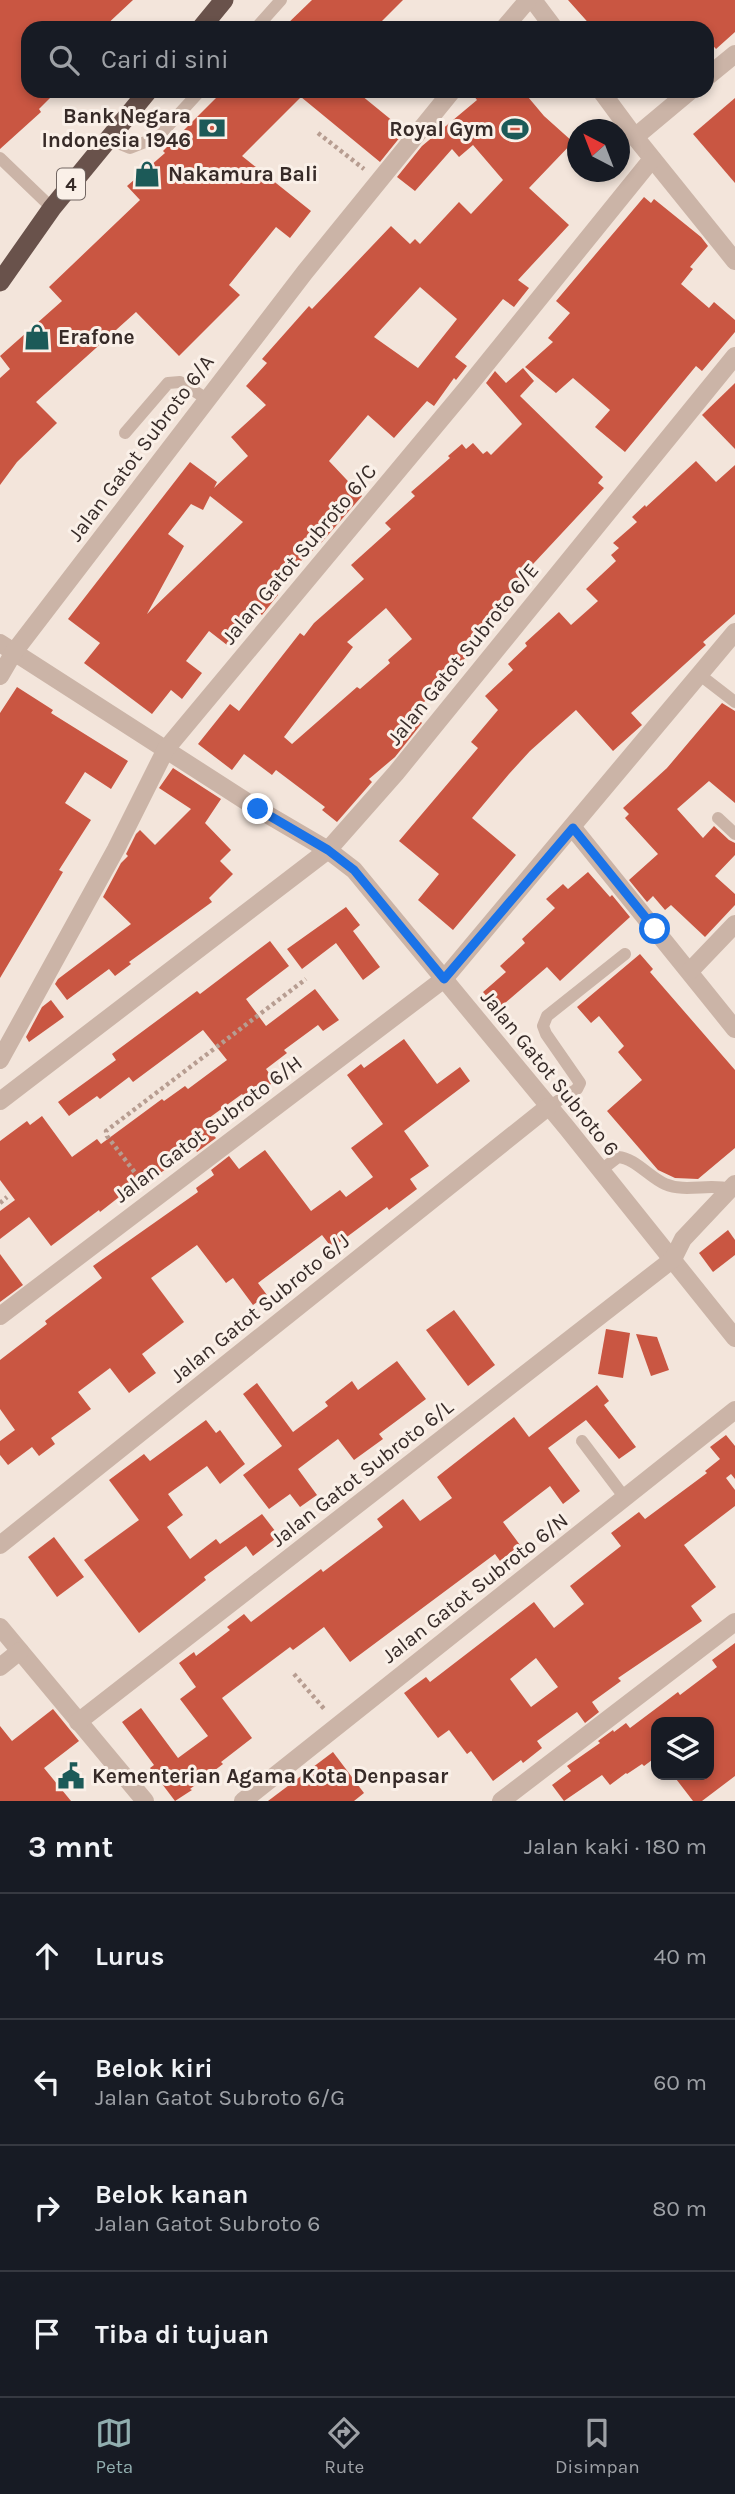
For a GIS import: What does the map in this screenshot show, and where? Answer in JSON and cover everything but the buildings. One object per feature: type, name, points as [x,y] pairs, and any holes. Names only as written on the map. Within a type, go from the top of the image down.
[{"type":"highway","points":[[207,21],[224,0]]},
{"type":"highway","name":"4","points":[[0,282],[52,208],[142,98]]},
{"type":"street","points":[[510,21],[528,0]]},
{"type":"street","points":[[533,0],[549,21]]},
{"type":"street","points":[[714,71],[735,54]]},
{"type":"street","name":"Jalan Gatot Subroto 6/A","points":[[0,676],[7,648],[446,98]]},
{"type":"street","points":[[606,98],[735,261]]},
{"type":"street","points":[[635,137],[682,98]]},
{"type":"street","name":"Jalan Gatot Subroto 6/C","points":[[0,1060],[116,849],[166,749],[466,389],[652,159]]},
{"type":"street","name":"Jalan Gatot Subroto 6/E","points":[[0,1101],[328,850],[396,773],[735,356]]},
{"type":"street","name":"Jalan Gatot Subroto 6/H","points":[[0,1316],[444,979],[735,632]]},
{"type":"street","name":"Jalan Gatot Subroto 6","points":[[7,648],[258,809],[328,850],[354,870],[735,1338]]},
{"type":"street","points":[[573,828],[735,1029]]},
{"type":"street","points":[[690,971],[735,923]]},
{"type":"street","name":"Jalan Gatot Subroto 6/J","points":[[0,1545],[548,1107]]},
{"type":"street","name":"Jalan Gatot Subroto 6/L","points":[[78,1722],[673,1259],[683,1240],[732,1186]]},
{"type":"street","name":"Jalan Gatot Subroto 6/N","points":[[243,1801],[735,1410]]},
{"type":"street","points":[[501,1801],[735,1622]]},
{"type":"street","points":[[0,1627],[145,1801]]},
{"type":"street","points":[[0,1667],[20,1651]]},
{"type":"lane","points":[[262,21],[281,0]]},
{"type":"lane","points":[[108,139],[130,148],[158,137],[194,98]]},
{"type":"lane","points":[[0,158],[52,208]]},
{"type":"lane","points":[[125,433],[168,383],[180,382],[207,399]]},
{"type":"lane","points":[[700,675],[735,702]]},
{"type":"lane","points":[[718,818],[735,834]]},
{"type":"lane","points":[[548,1107],[577,1089],[580,1083],[546,1034],[543,1026],[547,1016],[625,954]]},
{"type":"lane","points":[[600,1171],[618,1157],[626,1158],[649,1176],[667,1185],[688,1189],[732,1186]]},
{"type":"lane","points":[[582,1441],[625,1498]]},
{"type":"path","points":[[318,133],[379,181]]},
{"type":"path","points":[[154,1198],[106,1131],[306,979]]},
{"type":"path","points":[[0,1203],[7,1197]]},
{"type":"path","points":[[295,1674],[338,1726]]},
{"type":"place","name":"Bank Negara Indonesia 1946","points":[[212,128]]},
{"type":"place","name":"Royal Gym","points":[[515,129]]},
{"type":"place","name":"Nakamura Bali","points":[[147,174]]},
{"type":"place","name":"Erafone","points":[[37,337]]},
{"type":"place","name":"Kementerian Agama Kota Denpasar","points":[[71,1776]]},
{"type":"route","points":[[258,809],[328,850],[354,870],[444,979],[573,828],[655,929]]}]
